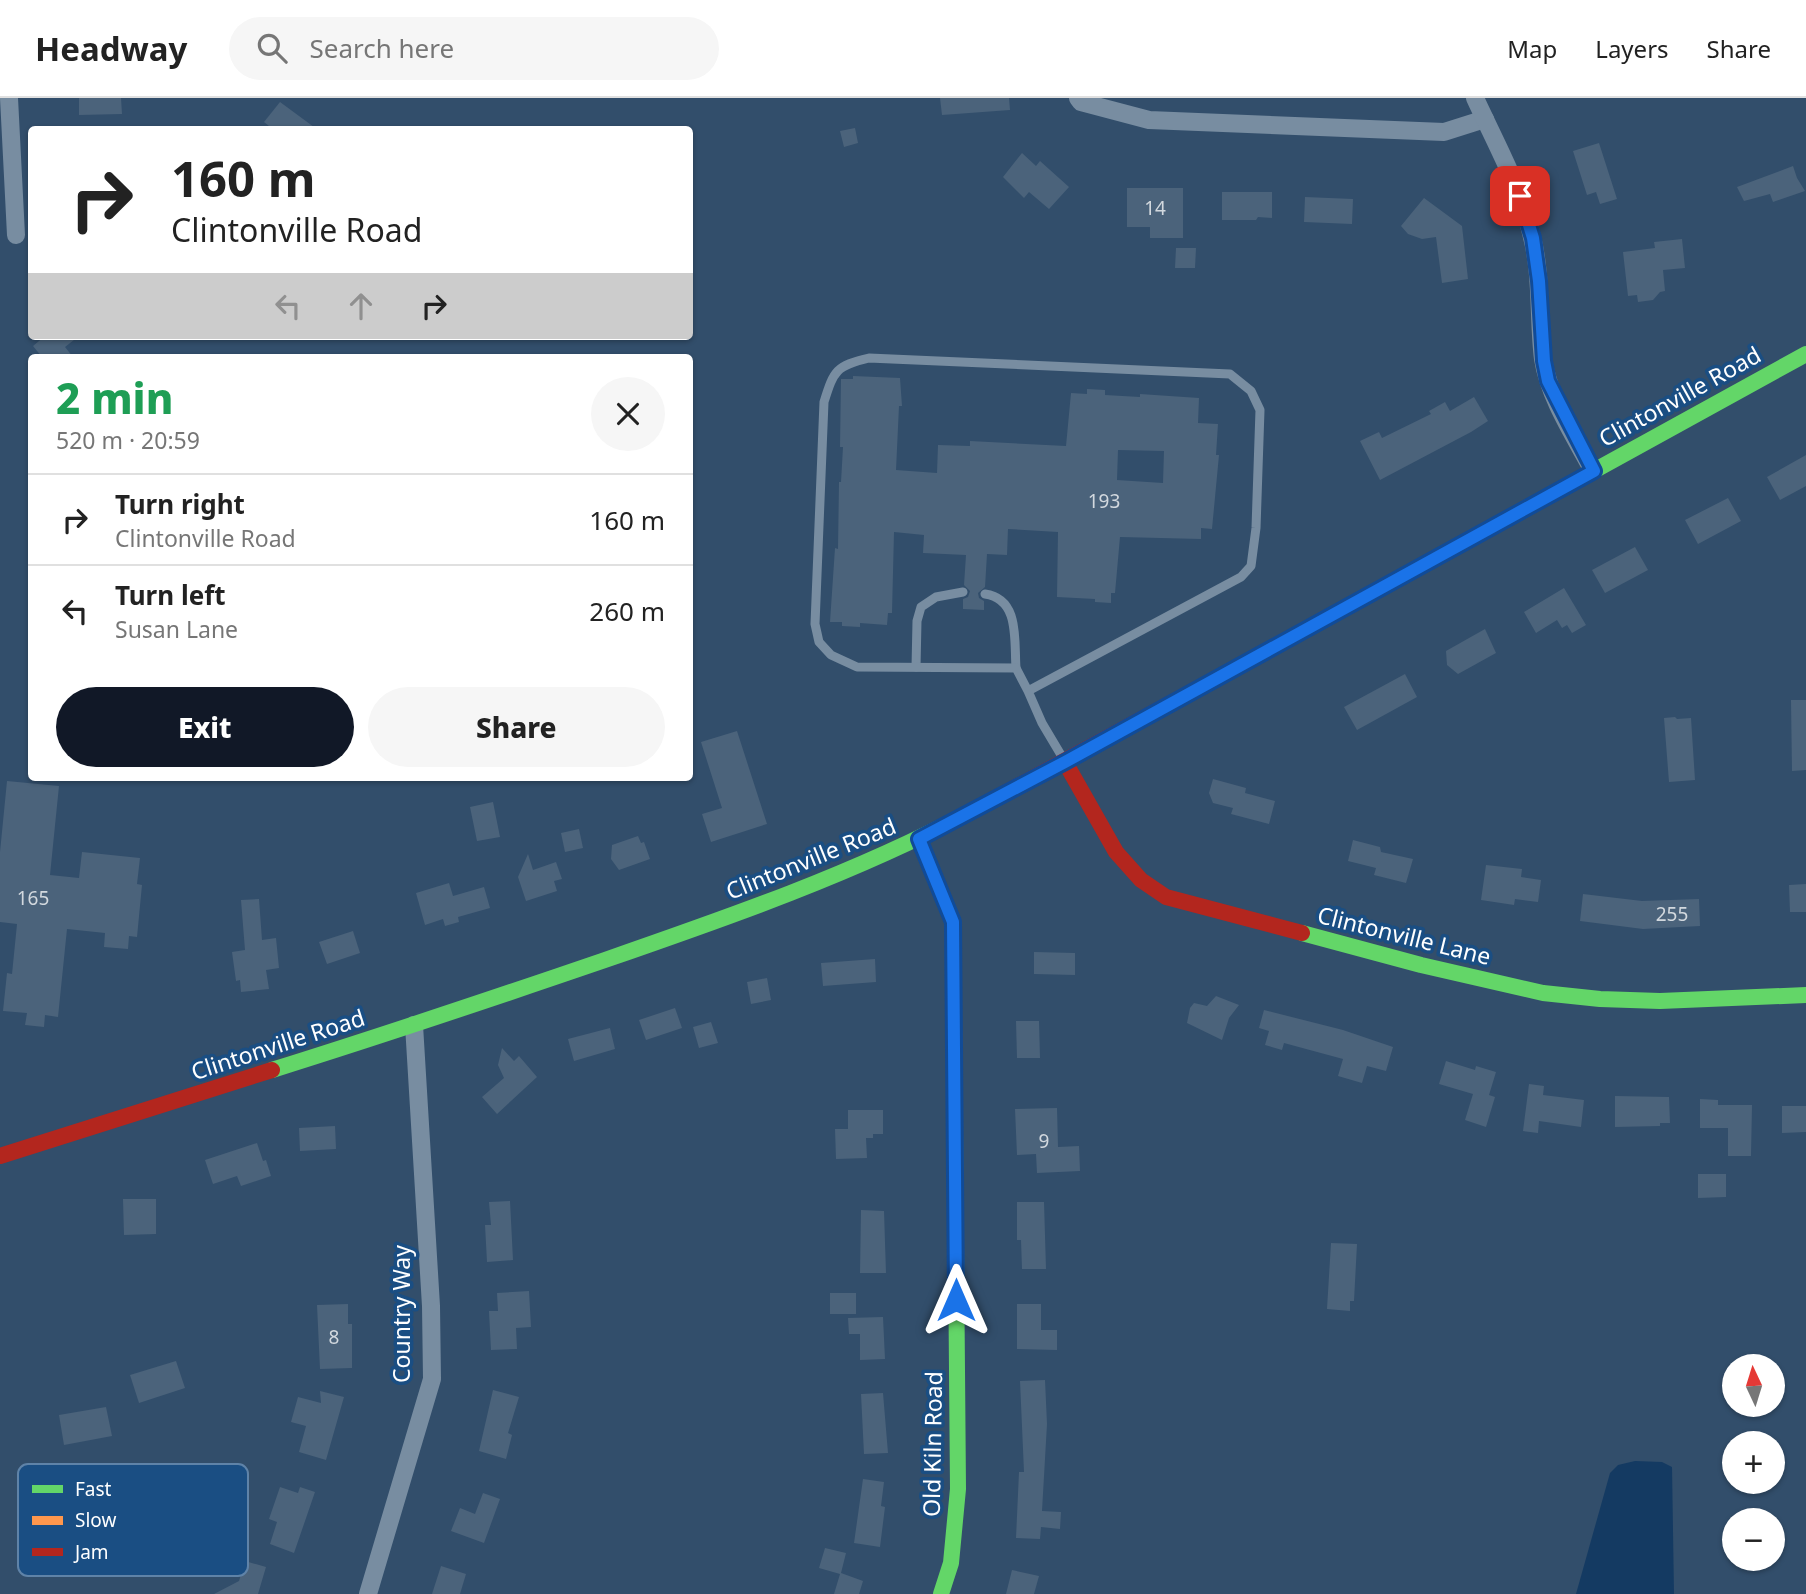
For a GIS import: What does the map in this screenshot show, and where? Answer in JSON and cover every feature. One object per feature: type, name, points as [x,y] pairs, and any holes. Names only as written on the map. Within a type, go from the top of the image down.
[{"type":"main road","name":"Clintonville Road","points":[[0,1156],[414,1026],[748,911],[919,839],[1065,762],[1806,354]]},
{"type":"main road","name":"Clintonville Lane","points":[[1065,762],[1116,852],[1141,880],[1166,897],[1421,965],[1543,993],[1660,1001],[1806,995]]},
{"type":"main road","name":"Old Kiln Road","points":[[919,839],[953,922],[958,1489],[951,1563],[941,1594]]},
{"type":"street","points":[[9,98],[16,235]]},
{"type":"street","points":[[1078,98],[1081,102],[1149,120],[1444,132],[1485,119]]},
{"type":"street","points":[[1475,98],[1520,196],[1533,238],[1548,381],[1594,471]]},
{"type":"street","name":"Country Way","points":[[368,1594],[432,1379],[431,1306],[414,1026]]},
{"type":"lane","points":[[1016,668],[857,667],[831,655],[820,642],[815,624],[824,402],[832,376],[844,365],[869,358],[1230,374],[1251,391],[1260,410],[1256,528],[1251,566],[1241,577],[1028,691]]},
{"type":"lane","points":[[916,667],[920,607],[936,597],[963,592]]},
{"type":"lane","points":[[985,594],[998,596],[1007,605],[1013,624],[1016,668],[1042,723],[1065,762]]},
{"type":"water","points":[[1635,1461],[1662,1462],[1672,1467],[1674,1594],[1576,1594],[1610,1473],[1618,1465]]},
{"type":"building","points":[[79,98],[121,98],[122,114],[79,115]]},
{"type":"building","points":[[940,98],[1009,98],[1010,110],[942,115]]},
{"type":"building","points":[[280,102],[313,126],[269,126],[264,122]]},
{"type":"building","points":[[855,128],[858,143],[844,147],[840,131]]},
{"type":"building","points":[[1599,143],[1617,199],[1600,204],[1596,192],[1587,195],[1573,151]]},
{"type":"building","points":[[1022,153],[1036,166],[1040,161],[1069,187],[1049,209],[1029,192],[1024,198],[1003,177]]},
{"type":"building","points":[[1793,166],[1805,191],[1773,202],[1770,194],[1744,201],[1737,187]]},
{"type":"building","points":[[1127,188],[1183,188],[1183,238],[1150,238],[1150,227],[1127,227]]},
{"type":"building","points":[[1222,192],[1272,192],[1272,218],[1222,220]]},
{"type":"building","points":[[1305,197],[1353,199],[1352,224],[1304,222]]},
{"type":"building","points":[[1424,198],[1462,226],[1468,279],[1442,283],[1436,237],[1422,239],[1408,234],[1401,226]]},
{"type":"building","points":[[1682,239],[1685,268],[1663,270],[1665,291],[1660,292],[1653,300],[1638,302],[1637,295],[1628,296],[1623,252],[1655,248],[1654,242]]},
{"type":"building","points":[[1176,248],[1196,248],[1195,268],[1175,268]]},
{"type":"building","points":[[40,340],[74,340],[65,347],[71,354],[40,354],[33,346]]},
{"type":"building","points":[[853,376],[900,378],[902,406],[899,406],[896,470],[937,473],[938,445],[970,446],[970,441],[1066,446],[1071,393],[1087,394],[1087,389],[1105,390],[1105,395],[1140,397],[1140,394],[1199,398],[1198,423],[1218,424],[1216,455],[1219,455],[1212,529],[1201,528],[1201,539],[1120,537],[1115,593],[1111,593],[1111,603],[1095,602],[1095,599],[1057,597],[1058,532],[1008,529],[1007,555],[987,554],[985,587],[978,593],[979,598],[984,601],[984,610],[963,609],[963,599],[968,597],[970,591],[964,585],[966,555],[923,553],[924,535],[894,532],[892,613],[888,613],[887,625],[860,623],[860,627],[830,622],[835,548],[838,549],[839,482],[843,447],[840,447],[841,379],[853,379]],"holes":[[[1118,450],[1164,451],[1163,483],[1117,480]]]},
{"type":"building","points":[[1474,397],[1488,421],[1380,480],[1360,441],[1379,432],[1382,438],[1431,414],[1429,411],[1445,402],[1450,411]]},
{"type":"building","points":[[1806,455],[1806,486],[1780,500],[1767,477]]},
{"type":"building","points":[[1728,498],[1741,521],[1698,544],[1685,520]]},
{"type":"building","points":[[1635,547],[1648,570],[1605,593],[1592,570]]},
{"type":"building","points":[[1564,588],[1586,625],[1572,633],[1567,625],[1562,628],[1557,620],[1536,633],[1524,612]]},
{"type":"building","points":[[1485,629],[1496,653],[1458,674],[1447,665],[1446,651]]},
{"type":"building","points":[[1405,674],[1417,697],[1357,730],[1344,707]]},
{"type":"building","points":[[1791,700],[1806,700],[1806,770],[1792,771]]},
{"type":"building","points":[[1664,718],[1691,718],[1695,780],[1669,782]]},
{"type":"building","points":[[737,731],[767,824],[711,842],[702,814],[722,808],[701,742]]},
{"type":"building","points":[[1213,779],[1246,788],[1245,793],[1275,801],[1269,824],[1231,814],[1233,808],[1213,803],[1209,793]]},
{"type":"building","points":[[7,781],[59,786],[50,875],[79,878],[82,852],[140,858],[137,884],[142,885],[137,937],[129,936],[128,949],[104,947],[105,933],[67,929],[58,1017],[45,1015],[44,1027],[25,1025],[27,1013],[3,1011],[7,973],[12,974],[17,924],[0,922],[0,852]]},
{"type":"building","points":[[493,802],[500,837],[477,841],[470,807]]},
{"type":"building","points":[[579,829],[583,848],[565,852],[561,833]]},
{"type":"building","points":[[638,836],[641,843],[644,842],[650,859],[619,870],[611,859],[612,845]]},
{"type":"building","points":[[1353,840],[1380,847],[1381,852],[1413,859],[1406,883],[1374,875],[1376,868],[1348,861]]},
{"type":"building","points":[[528,854],[533,870],[556,862],[562,879],[554,881],[557,891],[526,901],[518,877]]},
{"type":"building","points":[[1486,865],[1522,869],[1521,877],[1541,880],[1538,902],[1515,899],[1514,905],[1481,900]]},
{"type":"building","points":[[449,883],[453,896],[484,887],[490,908],[458,917],[459,922],[445,926],[443,919],[425,925],[416,893]]},
{"type":"building","points":[[1806,884],[1806,912],[1790,912],[1789,885]]},
{"type":"building","points":[[1583,894],[1642,901],[1699,899],[1700,926],[1643,929],[1580,921]]},
{"type":"building","points":[[259,899],[262,940],[276,938],[279,968],[266,970],[269,989],[241,992],[240,980],[236,981],[232,952],[245,950],[241,900]]},
{"type":"building","points":[[353,931],[360,953],[327,964],[319,942]]},
{"type":"building","points":[[1034,952],[1075,953],[1075,975],[1034,974]]},
{"type":"building","points":[[875,959],[876,982],[823,986],[821,963]]},
{"type":"building","points":[[767,978],[771,1000],[751,1004],[747,982]]},
{"type":"building","points":[[1216,996],[1239,1005],[1229,1018],[1222,1040],[1187,1023],[1190,1008],[1194,1003],[1207,1006]]},
{"type":"building","points":[[675,1008],[682,1028],[646,1040],[639,1020]]},
{"type":"building","points":[[1264,1010],[1343,1030],[1393,1047],[1386,1071],[1367,1066],[1362,1083],[1338,1076],[1343,1059],[1284,1043],[1282,1050],[1265,1045],[1269,1031],[1259,1028]]},
{"type":"building","points":[[1016,1021],[1039,1021],[1040,1058],[1017,1058]]},
{"type":"building","points":[[711,1022],[718,1043],[699,1048],[693,1027]]},
{"type":"building","points":[[610,1028],[615,1049],[574,1061],[568,1039]]},
{"type":"building","points":[[502,1048],[514,1061],[519,1056],[537,1077],[497,1114],[482,1097],[504,1078],[498,1065]]},
{"type":"building","points":[[1446,1061],[1475,1070],[1476,1066],[1496,1072],[1489,1095],[1495,1097],[1486,1127],[1465,1120],[1473,1094],[1439,1084]]},
{"type":"building","points":[[1529,1084],[1544,1086],[1543,1095],[1584,1100],[1581,1127],[1539,1121],[1538,1133],[1523,1131]]},
{"type":"building","points":[[1615,1096],[1669,1097],[1670,1123],[1660,1123],[1660,1126],[1615,1127]]},
{"type":"building","points":[[1700,1099],[1718,1100],[1718,1105],[1752,1105],[1751,1156],[1728,1156],[1728,1128],[1700,1128]]},
{"type":"building","points":[[1782,1106],[1806,1106],[1806,1132],[1782,1133]]},
{"type":"building","points":[[1057,1108],[1058,1147],[1079,1146],[1080,1171],[1037,1173],[1036,1154],[1017,1155],[1015,1109]]},
{"type":"building","points":[[848,1110],[883,1110],[883,1134],[873,1134],[873,1138],[866,1138],[867,1158],[836,1159],[835,1129],[848,1129]]},
{"type":"building","points":[[335,1126],[336,1149],[300,1151],[299,1128]]},
{"type":"building","points":[[257,1143],[271,1176],[241,1186],[237,1176],[213,1184],[205,1160]]},
{"type":"building","points":[[1698,1174],[1726,1174],[1726,1197],[1698,1198]]},
{"type":"building","points":[[123,1199],[156,1199],[156,1234],[124,1235]]},
{"type":"building","points":[[510,1201],[513,1260],[487,1262],[485,1225],[491,1225],[489,1202]]},
{"type":"building","points":[[1017,1202],[1044,1202],[1046,1269],[1022,1269],[1021,1240],[1017,1240]]},
{"type":"building","points":[[861,1210],[884,1211],[886,1273],[860,1273]]},
{"type":"building","points":[[1331,1243],[1357,1244],[1354,1301],[1350,1301],[1350,1311],[1327,1309]]},
{"type":"building","points":[[529,1291],[531,1327],[516,1328],[517,1349],[491,1350],[489,1311],[498,1311],[497,1293]]},
{"type":"building","points":[[830,1293],[856,1293],[856,1314],[830,1314]]},
{"type":"building","points":[[348,1304],[348,1324],[352,1324],[352,1368],[320,1369],[317,1305]]},
{"type":"building","points":[[1017,1304],[1041,1304],[1041,1330],[1057,1330],[1057,1350],[1017,1349]]},
{"type":"building","points":[[883,1317],[885,1359],[860,1360],[860,1334],[849,1334],[848,1318]]},
{"type":"building","points":[[176,1361],[185,1388],[139,1403],[130,1375]]},
{"type":"building","points":[[1045,1380],[1047,1424],[1042,1511],[1061,1512],[1060,1529],[1041,1527],[1040,1539],[1016,1538],[1019,1472],[1024,1472],[1020,1381]]},
{"type":"building","points":[[493,1390],[519,1397],[508,1433],[512,1435],[506,1459],[479,1451]]},
{"type":"building","points":[[320,1391],[344,1397],[326,1460],[299,1452],[306,1426],[291,1422],[298,1397],[321,1403]]},
{"type":"building","points":[[883,1393],[888,1453],[864,1454],[861,1394]]},
{"type":"building","points":[[106,1407],[112,1436],[64,1445],[59,1415]]},
{"type":"building","points":[[863,1479],[884,1482],[881,1506],[885,1507],[880,1547],[854,1543]]},
{"type":"building","points":[[280,1487],[298,1493],[300,1487],[315,1492],[294,1553],[270,1544],[277,1522],[269,1519]]},
{"type":"building","points":[[483,1493],[500,1499],[484,1543],[451,1531],[460,1508],[475,1514]]},
{"type":"building","points":[[825,1548],[846,1553],[841,1573],[863,1581],[859,1594],[834,1594],[840,1574],[819,1568]]},
{"type":"building","points":[[248,1562],[266,1567],[258,1594],[214,1594],[239,1581],[240,1576],[248,1576]]},
{"type":"building","points":[[441,1566],[466,1574],[460,1594],[432,1594]]},
{"type":"building","points":[[1012,1570],[1039,1576],[1034,1594],[1006,1594]]},
{"type":"traffic: fast","points":[[1254,658],[1806,354]]},
{"type":"traffic: fast","points":[[272,1070],[522,988],[744,911],[836,875],[970,812]]},
{"type":"traffic: fast","points":[[1302,933],[1421,965],[1543,993],[1660,1001],[1806,995]]},
{"type":"traffic: fast","points":[[941,1594],[951,1563],[958,1489],[955,1133]]},
{"type":"traffic: slow","points":[[919,839],[953,922],[955,1133]]},
{"type":"traffic: jam","points":[[970,812],[1254,658]]},
{"type":"traffic: jam","points":[[1065,762],[1116,852],[1141,880],[1166,897],[1302,933]]},
{"type":"traffic: jam","points":[[0,1156],[272,1070]]},
{"type":"route","points":[[956,1300],[953,922],[919,839],[1065,762],[1594,471],[1548,381],[1533,238],[1520,196]]}]
